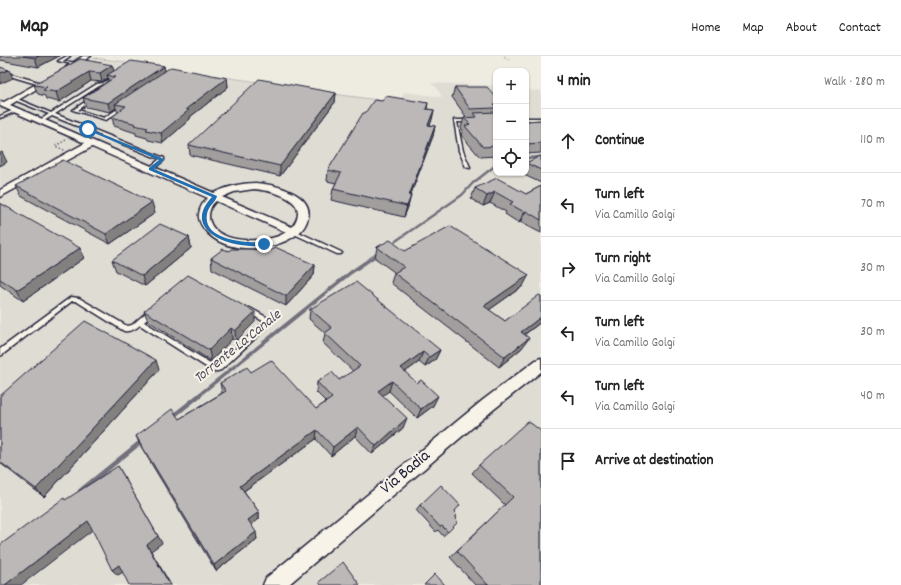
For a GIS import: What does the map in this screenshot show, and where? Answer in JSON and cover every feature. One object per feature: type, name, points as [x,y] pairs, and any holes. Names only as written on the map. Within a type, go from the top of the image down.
[{"type":"street","points":[[2,104],[14,99],[88,57]]},
{"type":"street","points":[[2,104],[294,232]]},
{"type":"street","points":[[0,194],[92,143]]},
{"type":"street","points":[[254,186],[282,191],[300,205],[303,214],[301,223],[294,232],[281,240],[264,244],[246,245],[229,242],[215,235],[207,226],[204,216],[207,206],[216,197],[227,191],[254,186]]},
{"type":"street","name":"Via Badia","points":[[273,585],[476,415],[541,364]]},
{"type":"lane","points":[[69,56],[60,61],[76,64]]},
{"type":"lane","points":[[41,121],[132,67],[173,73],[105,120],[75,110],[109,87],[104,84]]},
{"type":"lane","points":[[0,72],[40,84]]},
{"type":"lane","points":[[14,99],[163,160],[150,169]]},
{"type":"lane","points":[[0,117],[17,110]]},
{"type":"lane","points":[[529,119],[541,119]]},
{"type":"lane","points":[[468,167],[461,151],[455,121],[475,121]]},
{"type":"lane","points":[[294,232],[339,253]]},
{"type":"lane","points":[[0,353],[71,299],[77,299],[124,328],[132,328],[157,307]]},
{"type":"lane","points":[[139,322],[214,369],[219,368],[265,325],[266,320],[242,307]]},
{"type":"path","points":[[504,56],[509,60]]},
{"type":"path","points":[[88,57],[132,63]]},
{"type":"path","points":[[220,76],[258,83]]},
{"type":"path","points":[[326,93],[387,101]]},
{"type":"path","points":[[60,137],[67,140],[55,146],[68,152]]},
{"type":"shaded area","points":[[0,56],[91,56],[90,58],[400,104],[404,92],[442,97],[437,88],[431,83],[493,86],[493,176],[529,176],[529,90],[541,91],[541,585],[0,585]]},
{"type":"building","points":[[23,56],[39,56],[35,58]]},
{"type":"building","points":[[80,59],[112,65],[100,73],[89,72],[56,92],[43,90],[47,87],[34,85]]},
{"type":"building","points":[[131,61],[164,66],[108,103],[83,98],[115,77],[107,75]]},
{"type":"building","points":[[0,67],[9,70],[0,73]]},
{"type":"building","points":[[171,67],[227,78],[186,109],[189,110],[161,133],[146,130],[148,128],[134,125],[136,124],[112,117],[126,106],[115,104]]},
{"type":"building","points":[[259,79],[336,93],[280,166],[189,145]]},
{"type":"building","points":[[455,87],[487,87],[493,94],[493,108],[470,109]]},
{"type":"building","points":[[386,96],[428,103],[426,109],[434,110],[428,125],[435,126],[409,196],[411,196],[407,206],[333,189],[341,173],[328,170],[363,113],[365,113],[374,100],[382,101]]},
{"type":"building","points":[[493,112],[493,146],[483,147],[465,126],[470,124],[464,118],[477,117],[474,113]]},
{"type":"building","points":[[541,120],[541,143],[529,144],[529,121]]},
{"type":"building","points":[[541,156],[541,170],[529,164],[529,162]]},
{"type":"building","points":[[63,160],[152,202],[106,234],[16,186]]},
{"type":"building","points":[[497,178],[526,194],[541,186],[541,220],[510,204],[513,202],[495,192],[487,196],[475,188]]},
{"type":"building","points":[[0,203],[80,248],[17,290],[0,279]]},
{"type":"building","points":[[160,224],[189,237],[142,276],[112,260]]},
{"type":"building","points":[[450,226],[529,275],[484,306],[505,321],[539,295],[541,296],[541,317],[521,332],[529,338],[505,357],[394,273],[404,267],[377,247],[390,240],[405,251]]},
{"type":"building","points":[[275,247],[315,265],[286,296],[211,258],[223,249],[229,251],[231,249],[272,250]]},
{"type":"building","points":[[188,275],[255,312],[235,331],[231,328],[209,350],[144,311]]},
{"type":"building","points":[[356,282],[440,350],[429,357],[423,352],[401,368],[417,383],[421,380],[438,396],[421,409],[392,381],[378,391],[407,418],[376,446],[358,427],[333,447],[317,430],[240,486],[259,512],[248,520],[256,532],[214,565],[136,436],[172,409],[179,419],[226,391],[220,383],[247,367],[251,372],[271,360],[316,409],[332,398],[317,382],[332,372],[339,380],[360,366],[325,333],[332,328],[310,309]]},
{"type":"building","points":[[85,321],[156,360],[36,489],[0,462],[0,396]]},
{"type":"building","points":[[528,421],[541,431],[541,585],[488,585],[457,551],[513,497],[479,465]]},
{"type":"building","points":[[118,466],[158,536],[147,545],[170,585],[129,585],[119,565],[112,570],[88,521],[5,585],[0,585],[0,545],[64,498],[65,500]]},
{"type":"building","points":[[441,485],[460,505],[455,511],[457,523],[448,532],[442,526],[440,527],[420,505]]},
{"type":"building","points":[[343,562],[360,585],[321,585],[319,582]]},
{"type":"building","points":[[435,574],[445,585],[424,585]]},
{"type":"waterway","name":"Torrente La Canale","points":[[529,158],[541,157]]},
{"type":"waterway","name":"Torrente La Canale","points":[[390,245],[462,195],[473,183],[493,167]]},
{"type":"waterway","name":"Torrente La Canale","points":[[199,395],[350,273],[379,253]]},
{"type":"waterway","name":"Torrente La Canale","points":[[172,417],[201,394]]},
{"type":"waterway","name":"Torrente La Canale","points":[[80,491],[142,441]]},
{"type":"route","points":[[88,129],[163,160],[150,169],[216,197],[207,206],[204,216],[207,226],[215,235],[229,242],[246,245],[264,244]]}]
